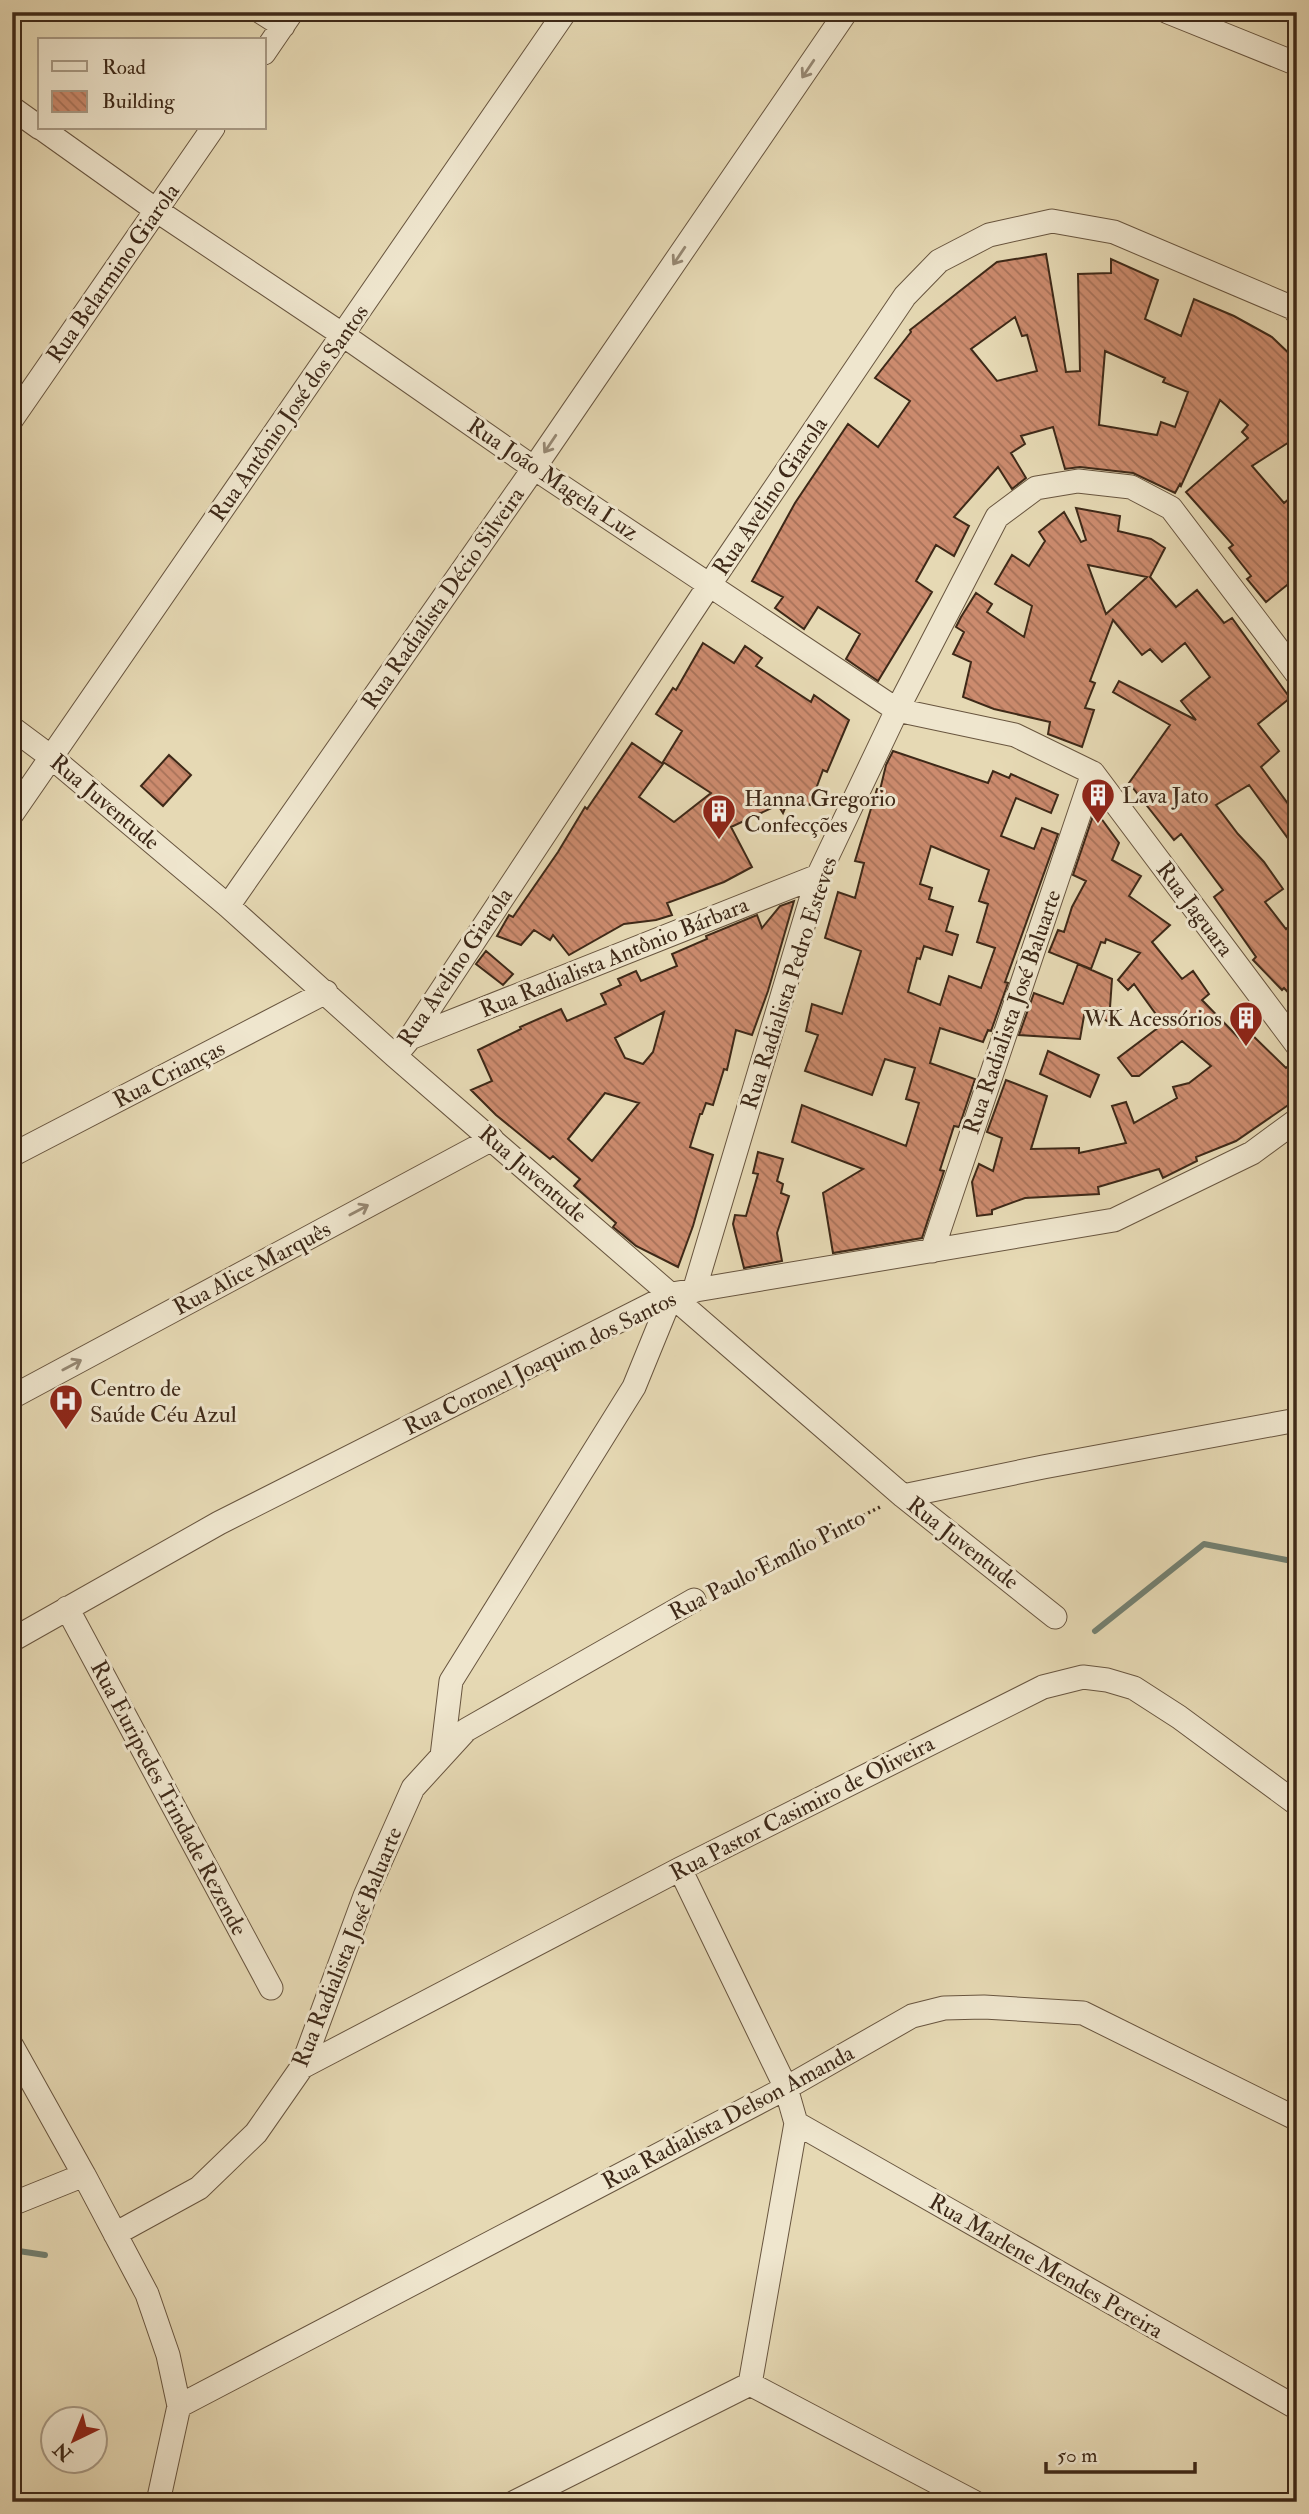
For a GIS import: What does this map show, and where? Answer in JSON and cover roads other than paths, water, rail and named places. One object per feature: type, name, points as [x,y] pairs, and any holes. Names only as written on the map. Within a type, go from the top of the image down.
[{"type":"street","points":[[261,12],[288,19],[266,50]]},
{"type":"street","name":"Rua Antônio José dos Santos","points":[[12,814],[565,12]]},
{"type":"street","name":"Rua Radialista Décio Silveira","points":[[228,906],[534,468],[846,12]]},
{"type":"street","points":[[1168,12],[1297,64]]},
{"type":"street","name":"Rua João Magela Luz","points":[[12,108],[38,127]]},
{"type":"street","name":"Rua João Magela Luz","points":[[43,130],[534,468],[897,710],[1016,735],[1093,773]]},
{"type":"street","name":"Rua Belarmino Giarola","points":[[12,419],[212,130]]},
{"type":"street","name":"Rua Avelino Giarola","points":[[395,1056],[410,1038],[710,584],[905,296],[939,261],[989,235],[1052,221],[1114,232],[1296,307]]},
{"type":"street","name":"Rua Radialista Pedro Esteves","points":[[683,1292],[818,876],[897,710],[997,517],[1036,488],[1078,481],[1131,487],[1171,508],[1297,674]]},
{"type":"street","name":"Rua Juventude","points":[[12,728],[51,757],[228,906],[492,1139],[683,1292],[903,1496],[1055,1617]]},
{"type":"street","name":"Rua Jaguara","points":[[1093,773],[1297,1045]]},
{"type":"street","name":"Rua Radialista José Baluarte","points":[[932,1251],[1093,773]]},
{"type":"street","name":"Rua Radialista Antônio Bárbara","points":[[410,1038],[818,876]]},
{"type":"street","name":"Rua Crianças","points":[[12,1155],[326,992]]},
{"type":"street","name":"Rua Coronel Joaquim dos Santos","points":[[12,1640],[219,1523],[683,1292],[1114,1220],[1252,1153],[1297,1120]]},
{"type":"street","name":"Rua Alice Marquês","points":[[12,1397],[492,1139]]},
{"type":"street","points":[[442,1756],[451,1681],[634,1387],[683,1292]]},
{"type":"street","points":[[903,1496],[1297,1420]]},
{"type":"street","name":"Rua Paulo Emílio Pinto","points":[[466,1730],[694,1600]]},
{"type":"street","name":"Rua Euripedes Trindade Rezende","points":[[67,1608],[271,1988]]},
{"type":"street","name":"Rua Pastor Casimiro de Oliveira","points":[[302,2067],[680,1869],[1043,1686],[1083,1677],[1107,1680],[1134,1688],[1179,1717],[1297,1804]]},
{"type":"street","name":"Rua Radialista José Baluarte","points":[[115,2234],[199,2188],[256,2133],[302,2067],[365,1896],[413,1788],[466,1730]]},
{"type":"street","points":[[680,1869],[786,2088],[796,2123],[750,2384]]},
{"type":"street","name":"Rua Radialista Delson Amanda","points":[[179,2406],[786,2088],[912,2016],[944,2008],[984,2007],[1083,2013],[1297,2119]]},
{"type":"street","points":[[12,2046],[85,2175],[146,2294],[167,2355],[179,2406],[158,2502]]},
{"type":"street","name":"Rua Marlene Mendes Pereira","points":[[796,2123],[1297,2407]]},
{"type":"street","points":[[12,2204],[85,2175]]},
{"type":"street","points":[[515,2502],[750,2384]]},
{"type":"street","points":[[750,2384],[974,2502]]},
{"type":"waterway","points":[[1095,1631],[1204,1544],[1297,1562]]},
{"type":"waterway","points":[[12,2250],[45,2255]]},
{"type":"place","name":"Lava Jato","points":[[1098,825]]},
{"type":"place","name":"Hanna Gregorio Confecções","points":[[719,841]]},
{"type":"place","name":"WK Acessórios","points":[[1246,1048]]},
{"type":"place","name":"Centro de Saúde Céu Azul","points":[[66,1431]]}]
